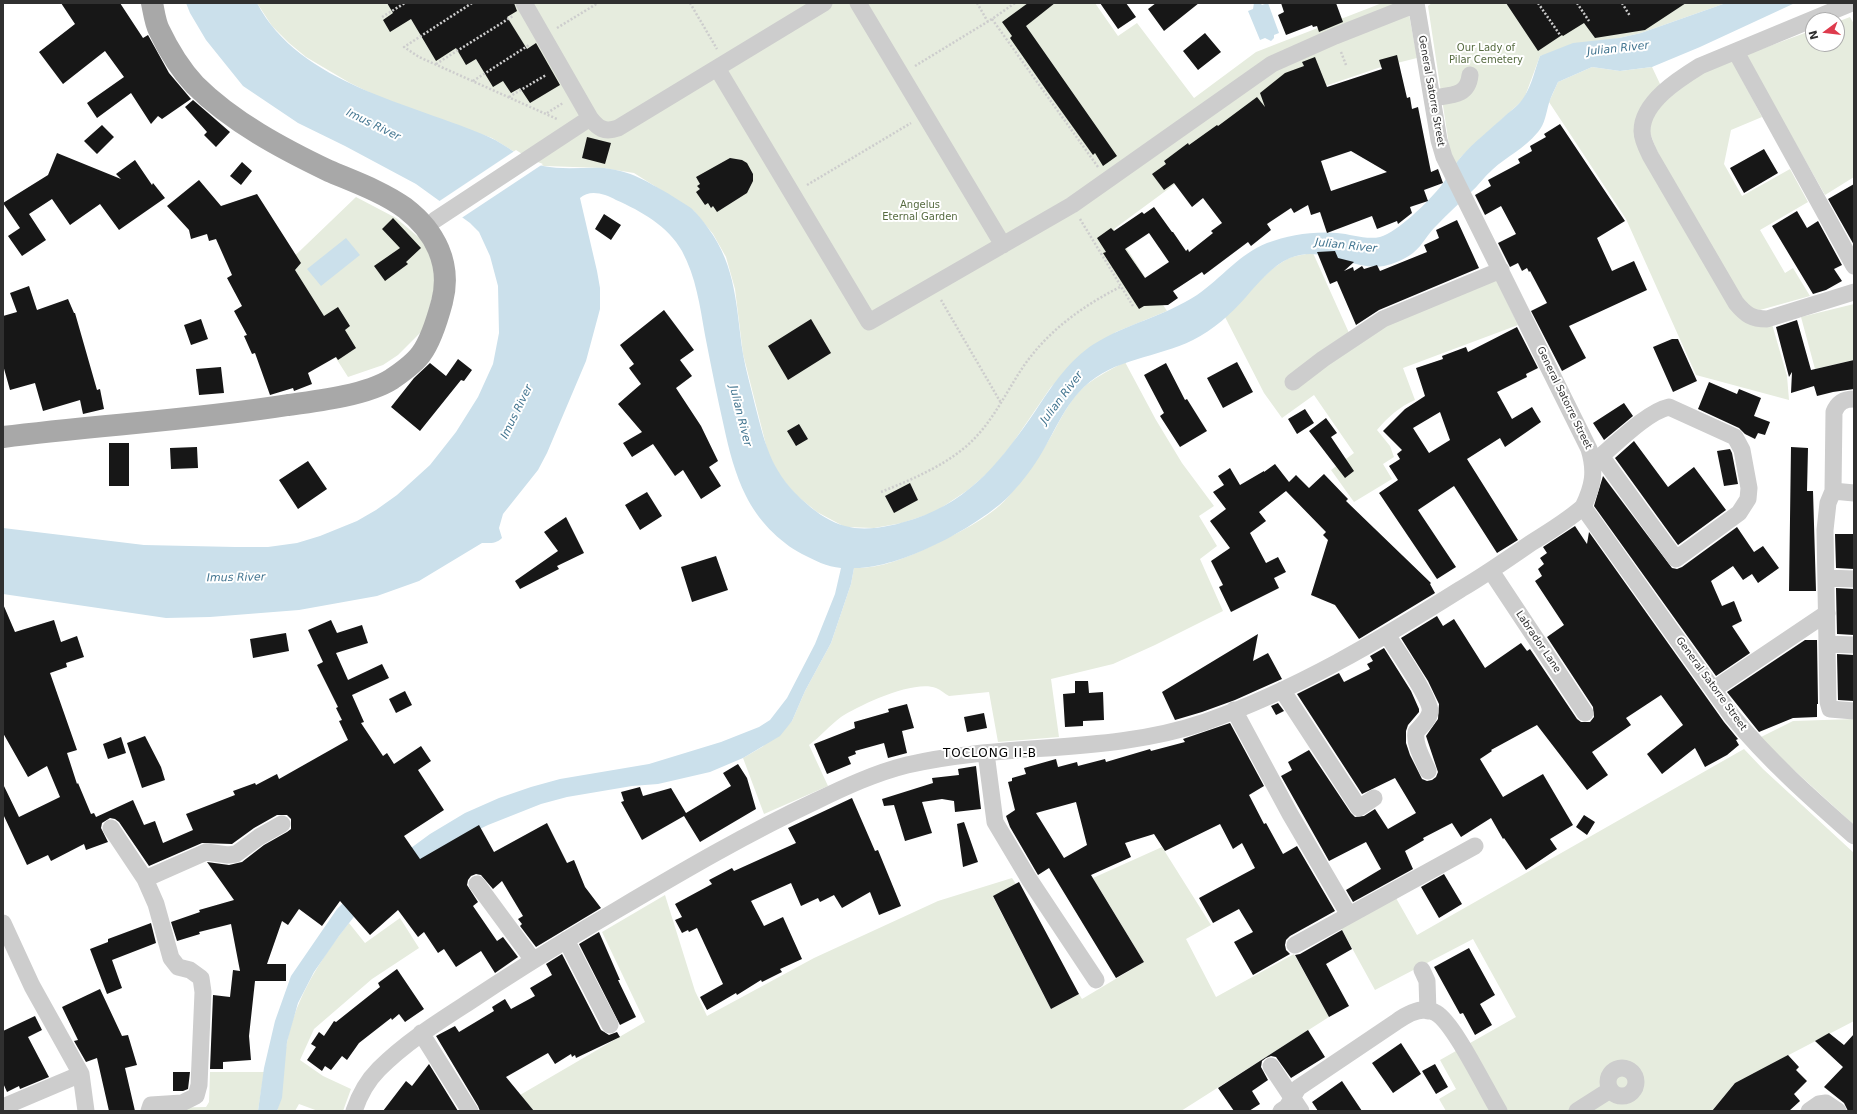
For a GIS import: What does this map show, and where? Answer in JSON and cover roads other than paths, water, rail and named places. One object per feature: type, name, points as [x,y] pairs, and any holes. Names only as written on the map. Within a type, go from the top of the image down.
[{"type":"main road","points":[[3,436],[237,413],[329,399],[369,388],[390,380],[421,354],[436,324],[444,295],[445,270],[436,243],[423,225],[392,200],[287,149],[252,129],[224,109],[195,84],[175,58],[158,28],[152,3]]},
{"type":"street","points":[[525,5],[590,118],[596,126],[604,130],[618,128],[824,3]]},
{"type":"street","points":[[858,3],[1003,245]]},
{"type":"street","points":[[722,65],[793,194],[869,322],[1072,205],[1272,64],[1343,32],[1416,3]]},
{"type":"street","name":"General Satorre Street","points":[[1416,3],[1441,149],[1447,164],[1597,459],[1590,492],[1583,507],[1732,716],[1773,763],[1854,836]]},
{"type":"street","points":[[1854,6],[1852,3],[1700,66],[1682,76],[1651,105],[1644,119],[1642,132],[1645,145],[1651,157],[1736,303],[1745,314],[1755,319],[1767,319],[1854,292]]},
{"type":"street","points":[[1736,52],[1854,266]]},
{"type":"street","points":[[1432,98],[1464,91],[1468,86],[1470,75]]},
{"type":"street","points":[[436,220],[550,143],[590,118]]},
{"type":"street","points":[[1293,382],[1323,359],[1383,319],[1501,270]]},
{"type":"street","points":[[1854,398],[1841,402],[1836,406],[1834,412],[1833,491],[1828,503],[1825,530],[1828,702],[1830,709],[1854,711]]},
{"type":"street","points":[[1669,407],[1736,437],[1742,450],[1748,488],[1748,498],[1739,513],[1676,559],[1597,459],[1651,416],[1669,407]]},
{"type":"street","points":[[1833,491],[1854,493]]},
{"type":"street","points":[[354,1111],[363,1090],[377,1071],[421,1033],[566,940],[781,817],[858,781],[908,765],[986,753],[1144,738],[1204,722],[1282,690],[1387,635],[1491,571],[1571,518],[1583,507]]},
{"type":"street","name":"Labrador Lane","points":[[1491,571],[1585,713]]},
{"type":"street","points":[[1826,578],[1854,578]]},
{"type":"street","points":[[1714,689],[1827,613]]},
{"type":"street","points":[[1387,635],[1415,678],[1430,706],[1429,715],[1415,735],[1417,745],[1428,771]]},
{"type":"street","points":[[1827,644],[1854,645]]},
{"type":"street","points":[[1282,690],[1359,808],[1374,798]]},
{"type":"street","points":[[1234,710],[1290,814],[1349,915]]},
{"type":"street","points":[[986,753],[995,822],[1029,879],[1096,980]]},
{"type":"street","points":[[145,879],[206,852],[228,855],[236,854],[259,837],[282,824]]},
{"type":"street","points":[[111,828],[145,879],[156,904],[171,958],[178,967],[190,970],[201,978],[204,992],[199,1085],[196,1096],[182,1103],[151,1105],[149,1111]]},
{"type":"street","points":[[1295,945],[1475,846]]},
{"type":"street","points":[[477,884],[533,960]]},
{"type":"street","points":[[3,922],[32,986],[81,1074],[86,1111]]},
{"type":"street","points":[[566,940],[610,1025]]},
{"type":"street","points":[[1422,970],[1426,981],[1428,1011]]},
{"type":"street","points":[[1281,1111],[1287,1107],[1298,1088],[1396,1022],[1409,1014],[1422,1010],[1435,1012],[1448,1023],[1499,1111]]},
{"type":"street","points":[[421,1033],[470,1111]]},
{"type":"street","points":[[1271,1066],[1301,1111]]},
{"type":"street","points":[[3,1107],[81,1074]]},
{"type":"street","points":[[1577,1111],[1610,1090]]},
{"type":"street","points":[[1809,1111],[1819,1104],[1826,1103],[1838,1111]]},
{"type":"water","points":[[186,3],[257,3],[276,31],[301,54],[329,72],[360,88],[489,137],[536,164],[566,168],[614,169],[645,181],[691,208],[702,220],[718,243],[730,273],[734,288],[747,373],[767,447],[778,471],[795,493],[820,514],[840,525],[853,528],[871,528],[906,522],[935,511],[953,501],[969,489],[998,461],[1024,428],[1062,374],[1085,350],[1106,337],[1172,309],[1197,295],[1248,253],[1275,240],[1301,234],[1328,233],[1375,238],[1387,234],[1404,223],[1444,183],[1458,160],[1466,151],[1516,107],[1524,97],[1529,87],[1540,56],[1573,43],[1619,38],[1641,33],[1726,3],[1795,3],[1700,47],[1652,67],[1620,71],[1592,67],[1558,82],[1550,100],[1544,122],[1538,132],[1527,144],[1489,173],[1434,228],[1420,246],[1410,255],[1392,264],[1372,267],[1314,254],[1290,258],[1277,265],[1228,315],[1200,336],[1179,346],[1122,364],[1096,377],[1084,387],[1069,405],[1039,458],[1026,476],[1006,499],[992,511],[975,523],[913,555],[872,567],[854,568],[851,584],[831,643],[805,691],[792,721],[780,736],[743,758],[710,772],[658,784],[632,786],[567,797],[541,804],[488,825],[451,843],[360,909],[314,972],[298,1003],[287,1042],[282,1098],[277,1111],[258,1111],[264,1068],[275,1021],[291,976],[337,909],[362,884],[430,834],[465,813],[499,798],[560,779],[649,764],[721,742],[759,727],[770,720],[787,698],[815,644],[835,594],[841,568],[816,561],[785,543],[762,521],[746,496],[736,471],[728,444],[694,281],[682,251],[662,227],[644,214],[607,196],[593,193],[584,195],[580,198],[597,271],[600,288],[600,309],[586,361],[547,453],[538,470],[503,514],[499,528],[502,538],[500,540],[493,543],[482,543],[419,581],[377,596],[299,610],[210,617],[166,618],[3,594],[3,528],[144,545],[268,547],[297,543],[320,536],[357,521],[397,495],[430,465],[456,432],[478,397],[493,364],[499,333],[498,286],[490,256],[479,232],[470,223],[416,184],[298,123],[243,86],[206,40],[190,13]]},
{"type":"water","points":[[1254,3],[1260,3],[1262,5],[1268,3],[1279,33],[1274,35],[1274,38],[1271,41],[1265,38],[1260,40],[1248,11],[1253,9]]},
{"type":"water","points":[[346,238],[360,255],[321,286],[307,269]]},
{"type":"district","name":"TOCLONG II-B","points":[[990,754]]},
{"type":"park label","name":"Our Lady of Pilar Cemetery","points":[[1486,54]]},
{"type":"park label","name":"Angelus Eternal Garden","points":[[920,210]]},
{"type":"water label","name":"Julian River","points":[[1618,49]]},
{"type":"water label","name":"Imus River","points":[[373,125]]},
{"type":"water label","name":"Julian River","points":[[1346,246]]},
{"type":"water label","name":"Julian River","points":[[1062,398]]},
{"type":"water label","name":"Imus River","points":[[517,412]]},
{"type":"water label","name":"Julian River","points":[[740,416]]},
{"type":"water label","name":"Imus River","points":[[236,578]]}]
